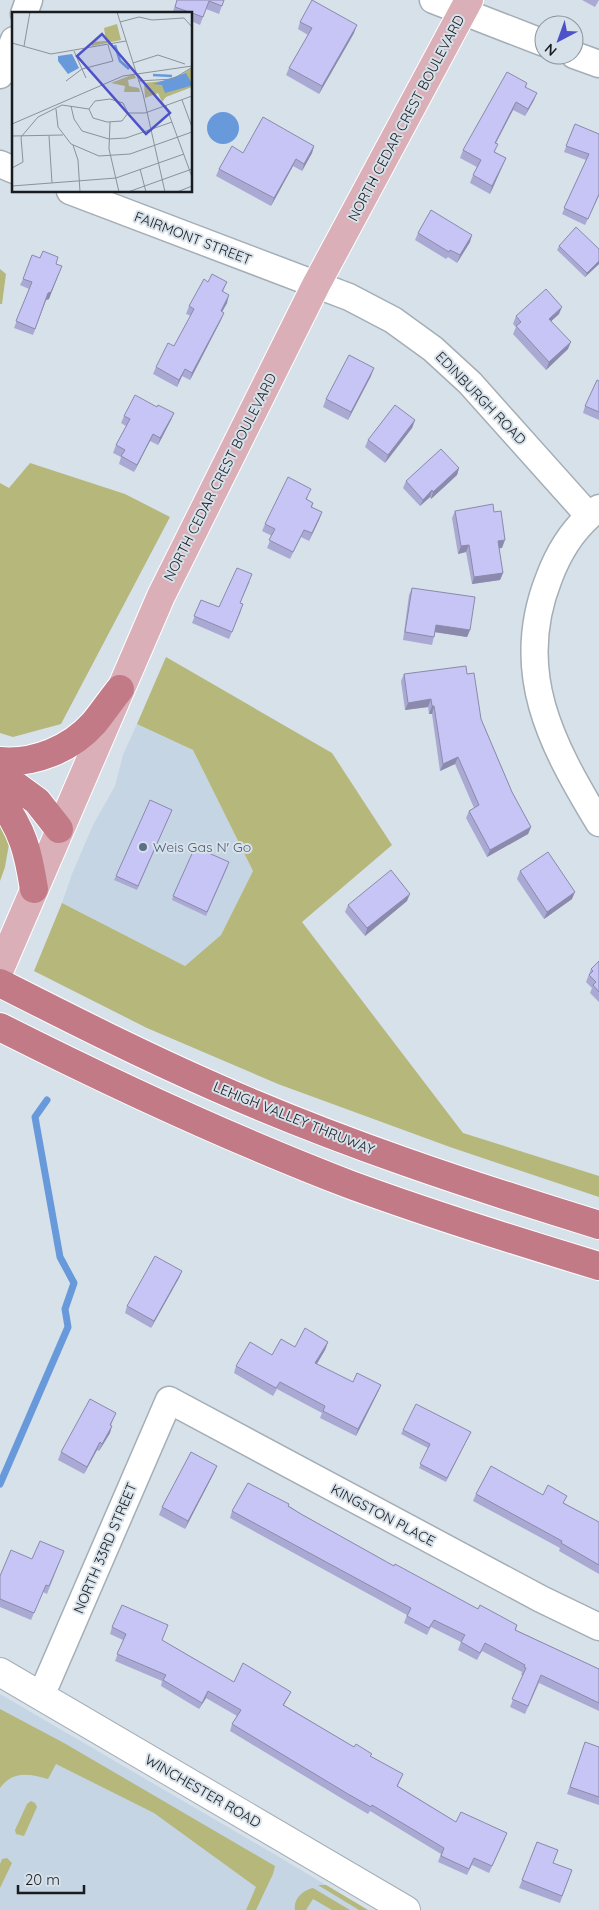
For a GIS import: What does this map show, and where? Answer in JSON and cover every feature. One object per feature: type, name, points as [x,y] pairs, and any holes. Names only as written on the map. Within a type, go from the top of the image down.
[{"type":"highway","points":[[0,762],[38,758],[66,745],[93,724],[120,689]]},
{"type":"highway","points":[[0,774],[37,801],[59,829]]},
{"type":"highway","points":[[0,795],[26,814],[59,829]]},
{"type":"highway","points":[[0,799],[15,820],[21,833],[30,863],[34,889]]},
{"type":"highway","name":"LEHIGH VALLEY THRUWAY","points":[[0,983],[149,1057],[292,1119],[442,1175],[599,1225]]},
{"type":"highway","points":[[0,1027],[199,1123],[277,1156],[430,1212],[599,1266]]},
{"type":"main road","name":"NORTH CEDAR CREST BOULEVARD","points":[[0,969],[161,596],[316,286],[466,6]]},
{"type":"street","points":[[25,12],[29,0]]},
{"type":"street","points":[[433,0],[466,6],[534,38]]},
{"type":"street","points":[[0,75],[12,45]]},
{"type":"street","points":[[584,58],[599,64]]},
{"type":"street","points":[[0,164],[12,169]]},
{"type":"street","name":"FAIRMONT STREET","points":[[73,192],[316,286]]},
{"type":"street","name":"EDINBURGH ROAD","points":[[316,286],[349,297],[393,320],[433,349],[470,383],[594,512]]},
{"type":"street","points":[[594,512],[572,536],[554,564],[542,595],[536,621],[534,648],[535,675],[548,726],[578,789],[599,823]]},
{"type":"street","name":"KINGSTON PLACE","points":[[169,1400],[541,1599],[599,1627]]},
{"type":"street","name":"NORTH 33RD STREET","points":[[41,1696],[169,1400]]},
{"type":"street","name":"WINCHESTER ROAD","points":[[0,1672],[406,1910]]},
{"type":"shaded area","points":[[137,724],[193,750],[253,871],[221,935],[185,966],[62,903],[93,825],[115,786],[123,755]]},
{"type":"shaded area","points":[[0,1694],[274,1854],[368,1910],[0,1910]]},
{"type":"green space","points":[[0,269],[6,274],[2,304],[0,304]]},
{"type":"green space","points":[[30,463],[125,494],[170,517],[61,724],[13,737],[0,733],[0,483],[9,488]]},
{"type":"green space","points":[[166,657],[332,753],[392,845],[302,922],[463,1133],[599,1176],[599,1197],[450,1147],[278,1084],[147,1028],[34,971],[62,903],[185,966],[221,935],[253,871],[193,750],[137,724]]},
{"type":"green space","points":[[0,821],[9,844],[5,867],[0,881]]},
{"type":"green space","points":[[0,1709],[64,1743],[275,1866],[256,1910],[246,1910],[256,1887],[154,1813],[56,1764],[48,1779],[28,1775],[16,1776],[10,1778],[0,1788]]},
{"type":"green space","points":[[31,1801],[37,1807],[24,1836],[16,1834],[15,1830],[27,1804]]},
{"type":"green space","points":[[7,1858],[12,1863],[0,1888],[0,1864],[2,1859]]},
{"type":"green space","points":[[318,1885],[326,1885],[368,1910],[359,1910]]},
{"type":"green space","points":[[313,1888],[350,1910],[332,1910],[313,1899],[306,1910],[295,1910],[297,1899]]},
{"type":"water","points":[[223,112],[229,113],[234,117],[238,122],[238,134],[234,139],[229,143],[223,144],[217,143],[212,139],[208,134],[207,128],[208,122],[212,117],[217,113]]},
{"type":"building","points":[[177,0],[224,0],[222,6],[209,1],[203,17],[175,7]]},
{"type":"building","points":[[312,0],[357,25],[322,86],[289,68],[312,28],[300,22]]},
{"type":"building","points":[[507,72],[527,83],[525,87],[537,93],[528,109],[516,102],[495,143],[498,144],[494,152],[506,158],[492,186],[473,175],[481,160],[463,150]]},
{"type":"building","points":[[263,117],[314,146],[304,164],[296,159],[274,198],[219,169],[232,146],[243,153]]},
{"type":"building","points":[[575,124],[599,134],[599,194],[588,219],[564,208],[589,154],[566,146]]},
{"type":"building","points":[[431,210],[472,235],[460,255],[450,250],[449,252],[418,233]]},
{"type":"building","points":[[576,227],[599,249],[599,261],[587,273],[559,246]]},
{"type":"building","points":[[43,251],[58,257],[56,264],[62,266],[51,292],[48,293],[35,329],[16,321],[32,282],[23,279],[32,255],[40,258]]},
{"type":"building","points":[[212,274],[227,282],[222,291],[229,295],[221,311],[224,313],[192,373],[185,369],[179,380],[156,367],[168,343],[174,346],[194,309],[189,306],[204,279],[208,282]]},
{"type":"building","points":[[546,289],[562,307],[549,319],[571,342],[549,362],[516,326],[521,322],[516,316]]},
{"type":"building","points":[[349,355],[374,368],[351,412],[326,399]]},
{"type":"building","points":[[597,380],[599,381],[599,412],[585,406]]},
{"type":"building","points":[[135,395],[157,407],[158,405],[174,413],[160,438],[153,434],[137,465],[121,456],[125,450],[116,445],[130,419],[124,416]]},
{"type":"building","points":[[395,405],[415,420],[388,455],[368,440]]},
{"type":"building","points":[[441,449],[459,468],[423,500],[406,481]]},
{"type":"building","points":[[288,477],[311,489],[306,499],[313,503],[311,507],[322,512],[312,533],[304,530],[293,552],[269,540],[275,529],[265,524]]},
{"type":"building","points":[[493,504],[494,512],[501,511],[505,540],[498,541],[503,573],[474,577],[469,545],[461,546],[455,511]]},
{"type":"building","points":[[237,568],[252,574],[240,603],[243,604],[232,632],[194,616],[201,600],[219,607]]},
{"type":"building","points":[[412,588],[475,597],[470,630],[436,625],[434,637],[405,632]]},
{"type":"building","points":[[466,666],[467,674],[474,673],[481,719],[512,792],[531,827],[490,850],[469,811],[479,805],[458,757],[443,764],[434,706],[432,706],[431,699],[408,703],[404,674]]},
{"type":"building","name":"Weis Gas N' Go","points":[[150,800],[172,810],[138,886],[116,876]]},
{"type":"building","points":[[195,847],[229,862],[207,912],[173,896]]},
{"type":"building","points":[[548,852],[575,892],[547,912],[520,871]]},
{"type":"building","points":[[391,870],[410,894],[367,928],[348,905]]},
{"type":"building","points":[[599,961],[599,992],[593,985],[596,982],[589,975],[593,971],[591,969]]},
{"type":"building","points":[[155,1256],[182,1271],[154,1321],[127,1306]]},
{"type":"building","points":[[305,1328],[328,1342],[315,1363],[353,1382],[357,1373],[381,1385],[358,1429],[323,1411],[325,1406],[280,1382],[276,1388],[236,1366],[250,1342],[272,1355],[281,1339],[295,1347]]},
{"type":"building","points":[[90,1399],[116,1413],[110,1425],[112,1426],[102,1444],[100,1442],[87,1467],[61,1452]]},
{"type":"building","points":[[416,1404],[471,1432],[447,1478],[420,1464],[430,1444],[403,1430]]},
{"type":"building","points":[[191,1452],[217,1466],[188,1521],[162,1507]]},
{"type":"building","points":[[491,1466],[543,1495],[548,1485],[567,1496],[563,1503],[599,1522],[599,1565],[561,1543],[562,1541],[476,1494]]},
{"type":"building","points":[[248,1483],[289,1504],[288,1506],[301,1514],[394,1566],[395,1564],[478,1609],[480,1605],[517,1625],[515,1630],[599,1669],[599,1703],[541,1675],[528,1706],[512,1699],[526,1668],[524,1667],[525,1665],[485,1643],[480,1653],[461,1642],[465,1635],[434,1620],[429,1628],[407,1616],[411,1608],[232,1511]]},
{"type":"building","points":[[40,1541],[64,1551],[49,1586],[46,1585],[34,1613],[0,1599],[0,1576],[11,1550],[32,1559]]},
{"type":"building","points":[[122,1605],[168,1625],[162,1640],[234,1682],[243,1663],[291,1692],[283,1705],[354,1747],[356,1744],[372,1754],[370,1756],[403,1774],[397,1786],[456,1822],[461,1812],[507,1833],[492,1866],[474,1858],[469,1869],[441,1856],[444,1848],[372,1805],[371,1807],[348,1794],[232,1724],[241,1710],[208,1691],[202,1703],[163,1680],[166,1675],[117,1654],[126,1634],[112,1627]]},
{"type":"building","points":[[585,1742],[599,1747],[599,1797],[570,1787]]},
{"type":"building","points":[[537,1842],[558,1850],[553,1863],[572,1870],[562,1896],[522,1880]]},
{"type":"waterway","points":[[0,1484],[68,1327],[65,1309],[74,1283],[60,1257],[35,1117],[47,1100]]},
{"type":"place","name":"Weis Gas N' Go","points":[[143,847]]}]
